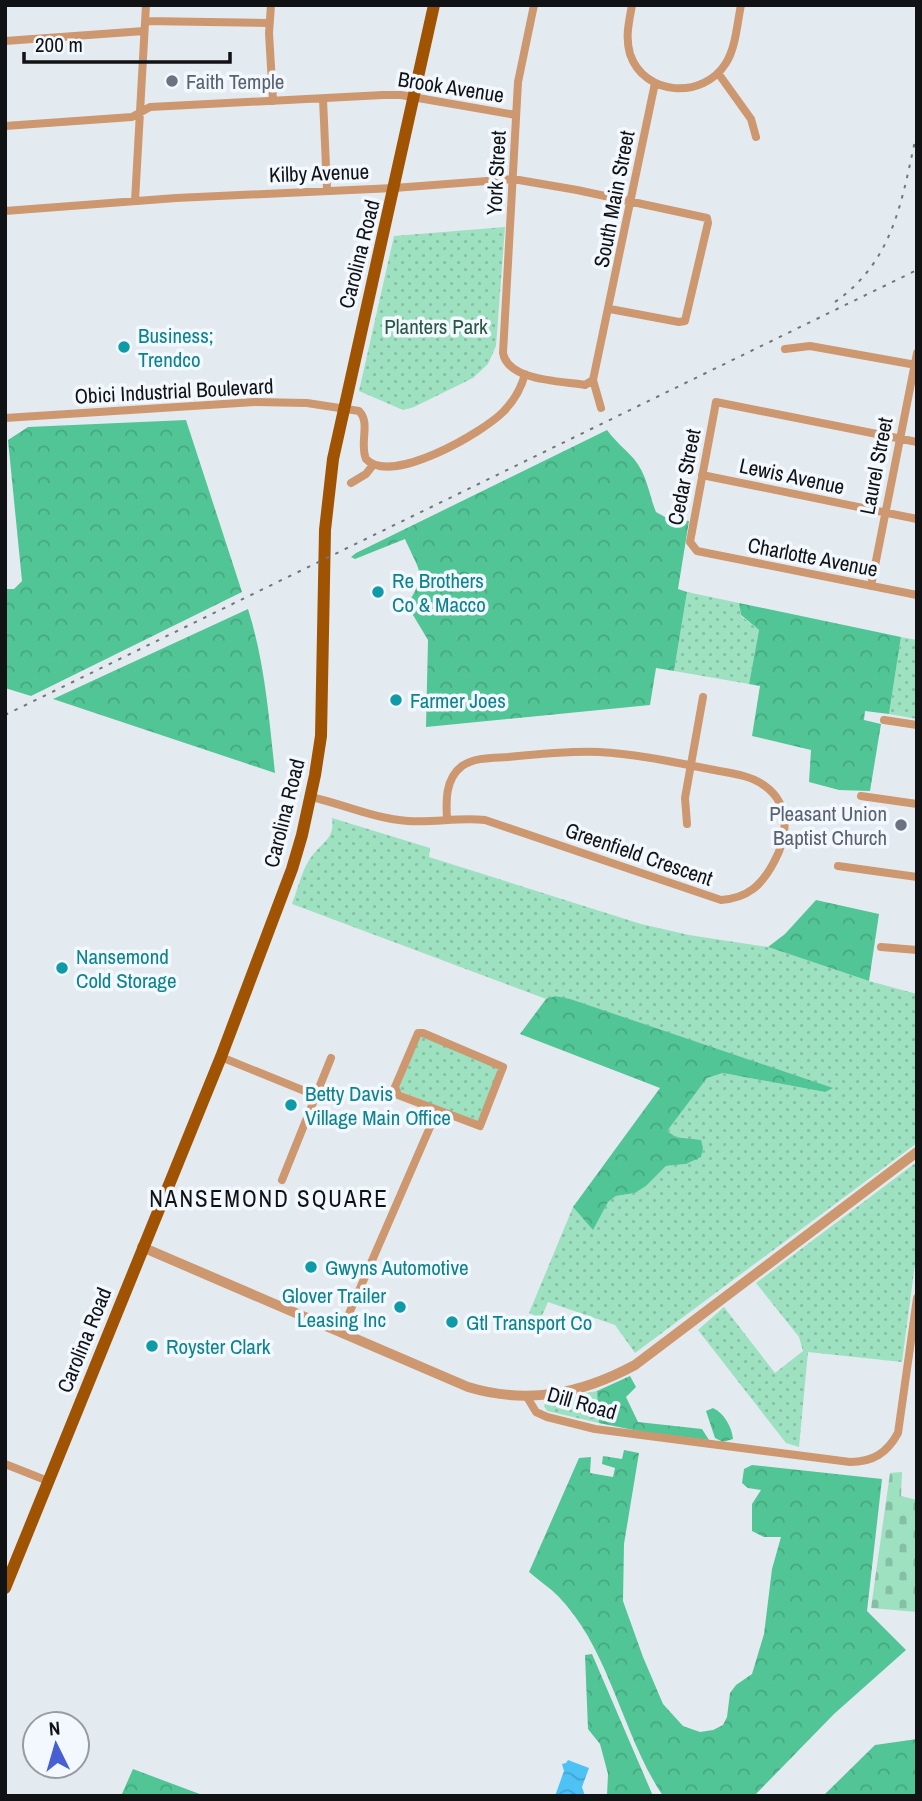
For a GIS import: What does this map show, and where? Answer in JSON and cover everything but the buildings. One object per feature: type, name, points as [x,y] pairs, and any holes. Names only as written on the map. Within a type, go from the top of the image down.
[{"type":"main road","name":"Carolina Road","points":[[5,1588],[221,1057],[292,869],[311,797],[320,742],[325,530],[333,459],[434,5]]},
{"type":"street","points":[[135,201],[146,5]]},
{"type":"street","points":[[271,5],[269,23],[273,102]]},
{"type":"street","name":"York Street","points":[[525,374],[506,364],[503,344],[519,74],[534,5]]},
{"type":"street","points":[[632,5],[627,32],[629,51],[642,74],[655,83],[670,88],[689,88],[703,84],[718,73],[730,54],[741,5]]},
{"type":"street","points":[[145,21],[269,23]]},
{"type":"street","points":[[5,41],[144,31]]},
{"type":"street","points":[[718,73],[751,119],[756,136]]},
{"type":"street","name":"South Main Street","points":[[601,408],[593,380],[610,309],[655,83]]},
{"type":"street","name":"Brook Avenue","points":[[5,126],[132,117],[150,107],[383,95],[516,115]]},
{"type":"street","points":[[323,99],[327,189]]},
{"type":"street","name":"Kilby Avenue","points":[[5,211],[513,179],[707,218],[688,318],[679,322],[610,309]]},
{"type":"street","points":[[785,349],[810,346],[916,365]]},
{"type":"street","name":"Laurel Street","points":[[871,586],[917,353]]},
{"type":"street","points":[[343,409],[359,411],[364,416],[363,453],[373,465],[393,466],[412,462],[468,438],[491,422],[509,406],[525,374],[585,385],[593,380]]},
{"type":"street","name":"Obici Industrial Boulevard","points":[[5,418],[255,402],[307,403],[343,409]]},
{"type":"street","name":"Cedar Street","points":[[701,552],[693,549],[690,542],[716,402],[900,439]]},
{"type":"street","points":[[900,439],[917,442]]},
{"type":"street","points":[[351,483],[366,474],[373,465]]},
{"type":"street","name":"Lewis Avenue","points":[[702,475],[917,519]]},
{"type":"street","name":"Charlotte Avenue","points":[[701,552],[917,595]]},
{"type":"street","points":[[687,824],[685,803],[703,698]]},
{"type":"street","points":[[884,720],[917,725]]},
{"type":"street","name":"Greenfield Crescent","points":[[311,797],[391,819],[424,822],[471,819],[498,824],[721,900],[741,897],[763,881],[782,849],[785,833],[783,815],[775,796],[763,784],[740,775],[691,765],[597,752],[477,760],[464,765],[453,776],[446,799],[447,820]]},
{"type":"street","points":[[862,796],[917,804]]},
{"type":"street","points":[[838,866],[917,877]]},
{"type":"street","points":[[881,947],[917,950]]},
{"type":"street","points":[[418,1033],[503,1067],[480,1126],[437,1111],[396,1092],[395,1087],[418,1033]]},
{"type":"street","points":[[221,1057],[317,1096]]},
{"type":"street","points":[[282,1180],[331,1058]]},
{"type":"street","points":[[341,1332],[437,1111]]},
{"type":"street","points":[[527,1397],[582,1388],[635,1365],[917,1152]]},
{"type":"street","name":"Dill Road","points":[[142,1247],[468,1387],[502,1395],[527,1397],[533,1408],[547,1417],[607,1432],[850,1462],[869,1460],[888,1448],[898,1433],[917,1298]]},
{"type":"street","points":[[5,1464],[48,1481]]},
{"type":"green space","name":"Planters Park","points":[[505,227],[496,346],[488,364],[473,378],[403,410],[359,391],[394,236]]},
{"type":"green space","points":[[186,420],[242,592],[31,696],[5,688],[5,589],[14,589],[22,581],[8,440],[28,427]]},
{"type":"green space","points":[[607,430],[638,465],[656,512],[665,517],[689,521],[678,589],[687,592],[674,671],[656,668],[650,705],[426,727],[428,640],[407,605],[418,585],[417,566],[405,539],[355,559],[351,557]]},
{"type":"green space","points":[[687,592],[739,603],[741,616],[759,630],[749,684],[674,671]]},
{"type":"green space","points":[[739,603],[901,637],[889,714],[865,711],[864,720],[881,724],[870,791],[839,790],[809,782],[811,750],[752,736],[760,686],[749,684],[759,630],[741,615]]},
{"type":"green space","points":[[248,609],[262,670],[275,773],[53,699]]},
{"type":"green space","points":[[901,637],[917,640],[917,719],[889,714]]},
{"type":"green space","points":[[332,818],[430,848],[429,857],[641,924],[689,935],[768,947],[917,994],[917,1143],[635,1353],[615,1325],[548,1302],[541,1318],[529,1313],[573,1207],[593,1229],[608,1202],[616,1196],[635,1193],[666,1166],[686,1164],[688,1138],[676,1137],[666,1131],[707,1078],[723,1073],[825,1092],[555,996],[546,999],[292,904],[309,861],[330,836]]},
{"type":"green space","points":[[816,900],[879,914],[869,981],[768,947],[785,934]]},
{"type":"green space","points":[[555,996],[833,1088],[825,1092],[723,1073],[707,1078],[667,1131],[676,1137],[701,1140],[701,1157],[686,1164],[666,1166],[635,1193],[616,1196],[608,1202],[593,1230],[573,1207],[660,1088],[520,1034],[546,999]]},
{"type":"green space","points":[[421,1035],[500,1069],[477,1123],[398,1090]]},
{"type":"green space","points":[[914,1164],[917,1165],[917,1249],[902,1362],[808,1352],[799,1447],[786,1443],[698,1330],[724,1307],[775,1373],[803,1351],[799,1337],[756,1283]]},
{"type":"green space","points":[[630,1376],[636,1387],[626,1397],[638,1422],[702,1429],[709,1440],[643,1432],[599,1423],[597,1391]]},
{"type":"green space","points":[[597,1391],[599,1423],[547,1411],[544,1406],[546,1401],[552,1399]]},
{"type":"green space","points":[[713,1408],[727,1421],[733,1439],[723,1442],[715,1438],[706,1411]]},
{"type":"green space","points":[[624,1450],[639,1453],[624,1544],[623,1601],[663,1704],[683,1726],[700,1732],[723,1725],[727,1717],[730,1693],[736,1685],[752,1674],[764,1634],[772,1569],[781,1537],[764,1537],[752,1531],[752,1504],[761,1490],[748,1488],[742,1483],[744,1469],[752,1465],[882,1479],[867,1611],[906,1650],[834,1714],[754,1796],[663,1796],[649,1772],[591,1641],[558,1596],[529,1572],[579,1458],[591,1457],[590,1473],[613,1477],[615,1468],[602,1464],[603,1456],[622,1459]]},
{"type":"green space","points":[[902,1472],[901,1496],[917,1500],[917,1612],[871,1608],[890,1473]]},
{"type":"green space","points":[[592,1654],[653,1796],[607,1796],[608,1774],[600,1744],[588,1729],[585,1655]]},
{"type":"green space","points":[[917,1739],[917,1796],[823,1796],[875,1745]]},
{"type":"green space","points":[[133,1769],[205,1796],[121,1796]]},
{"type":"water","points":[[568,1760],[589,1768],[582,1787],[585,1796],[555,1796],[564,1771],[562,1764]]},
{"type":"railway","points":[[835,302],[871,267],[883,247],[900,204],[917,132]]},
{"type":"railway","points":[[5,715],[917,270]]},
{"type":"place","name":"Faith Temple","points":[[172,81]]},
{"type":"place","name":"Business; Trendco","points":[[124,347]]},
{"type":"place","name":"Re Brothers Co & Macco","points":[[378,592]]},
{"type":"place","name":"Farmer Joes","points":[[396,700]]},
{"type":"place","name":"Pleasant Union Baptist Church","points":[[901,825]]},
{"type":"place","name":"Nansemond Cold Storage","points":[[62,968]]},
{"type":"place","name":"Betty Davis Village Main Office","points":[[291,1105]]},
{"type":"place","name":"Gwyns Automotive","points":[[311,1267]]},
{"type":"place","name":"Glover Trailer Leasing Inc","points":[[400,1307]]},
{"type":"place","name":"Gtl Transport Co","points":[[452,1322]]},
{"type":"place","name":"Royster Clark","points":[[152,1346]]},
{"type":"district","name":"NANSEMOND SQUARE","points":[[269,1198]]}]
